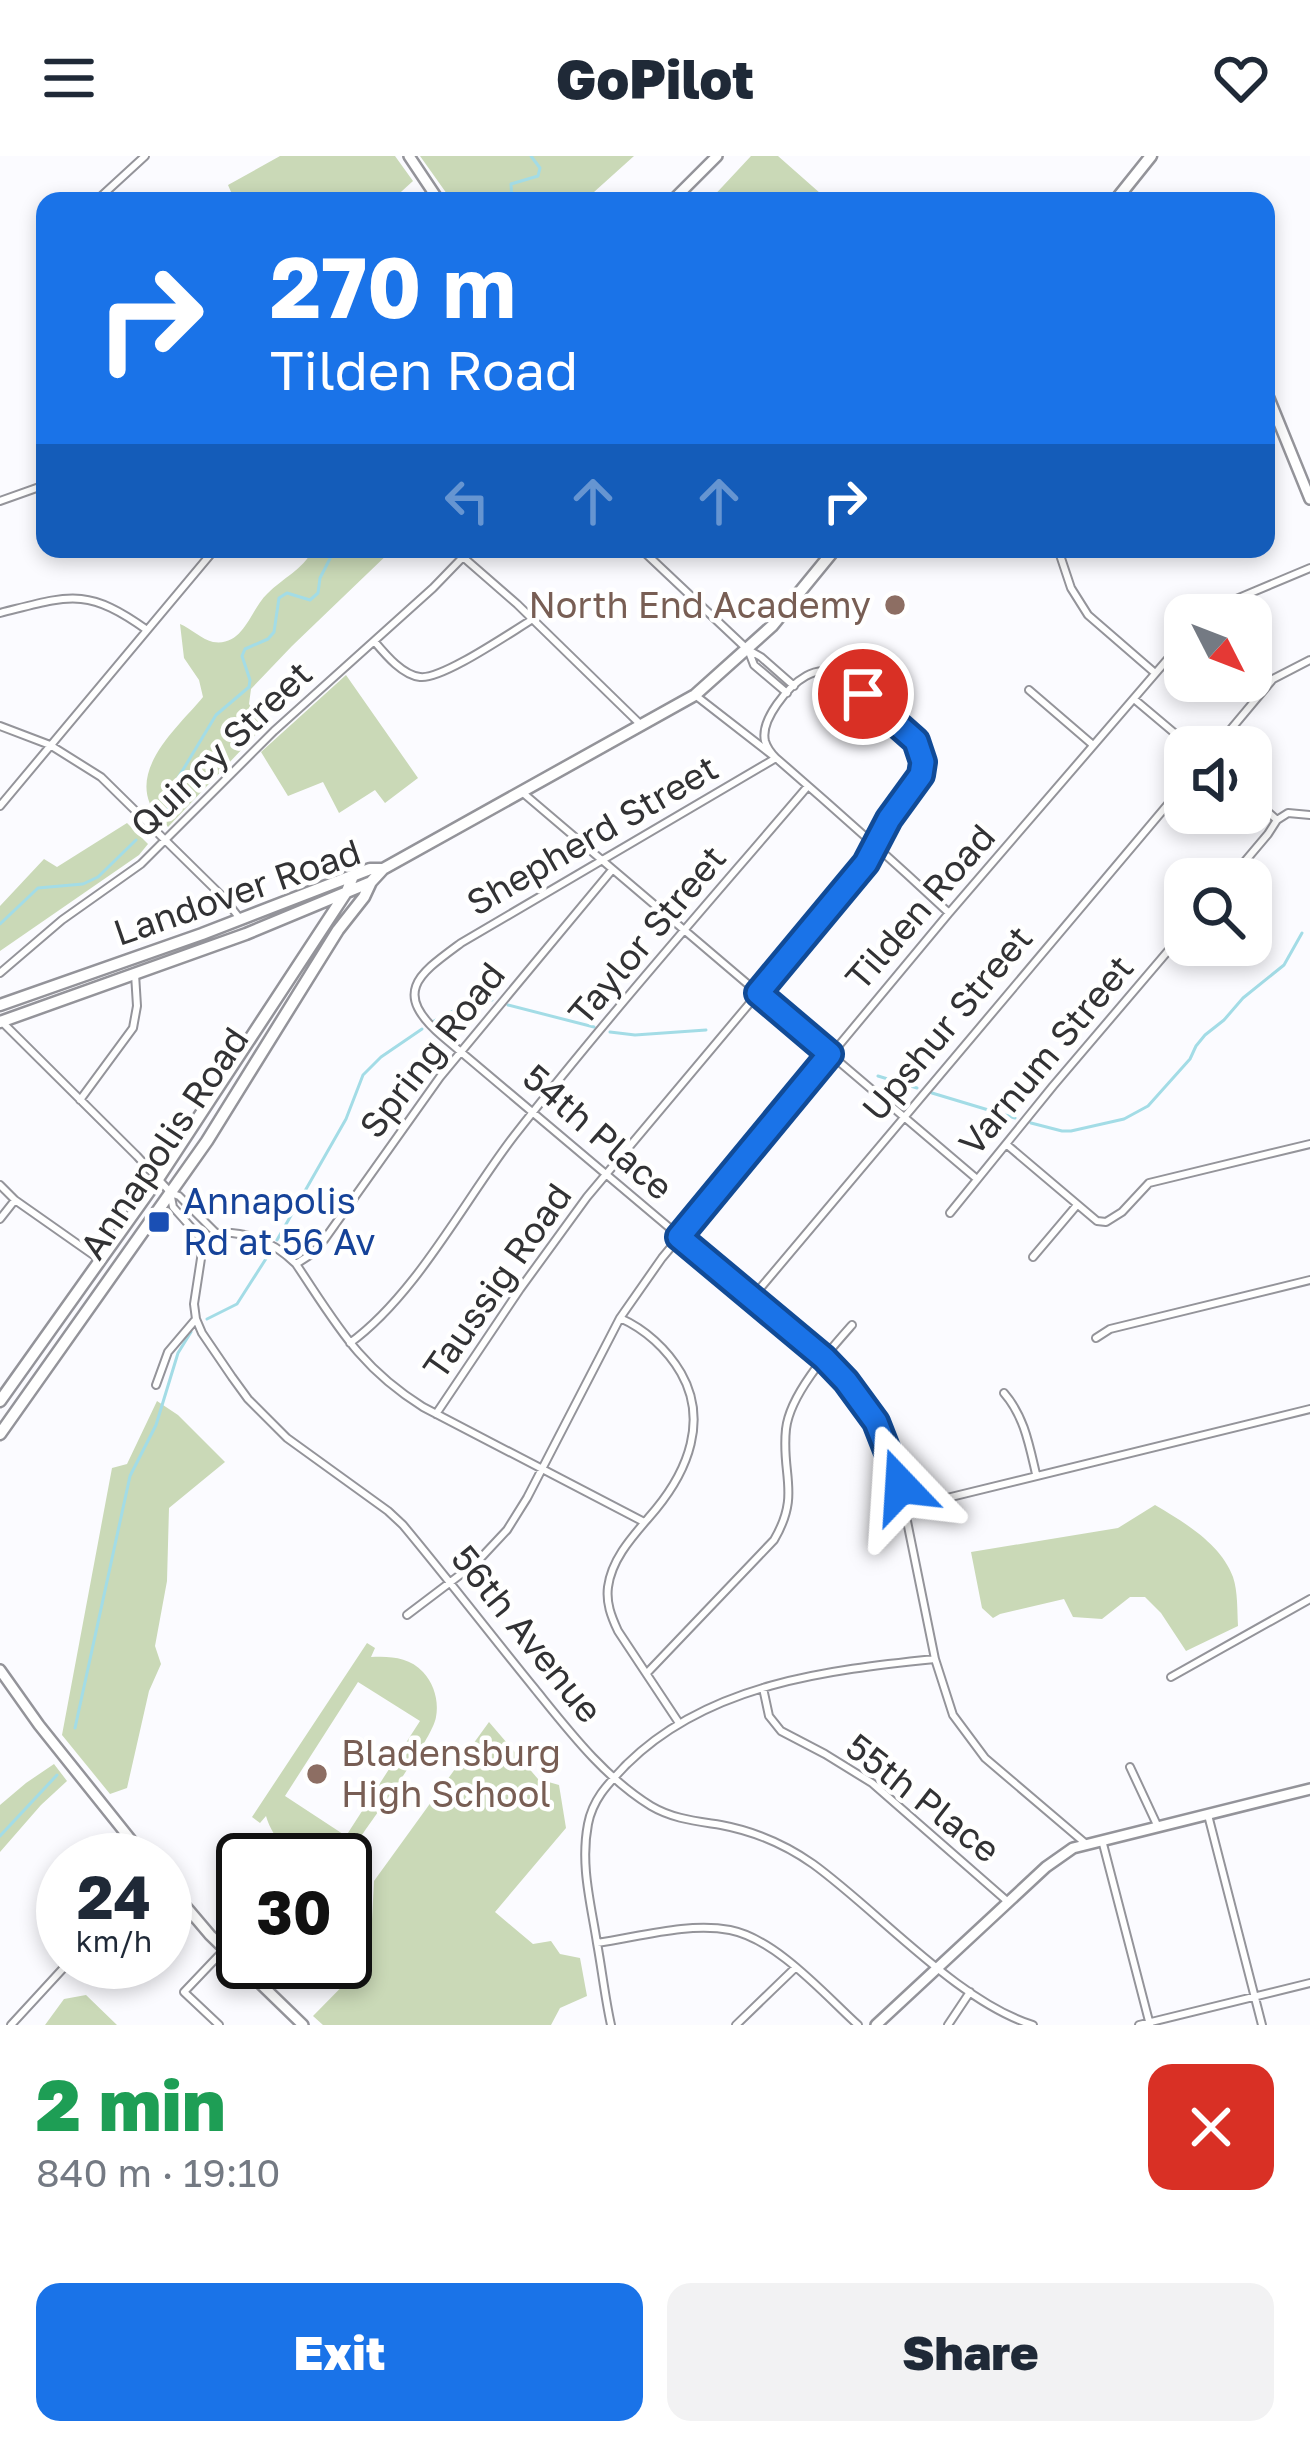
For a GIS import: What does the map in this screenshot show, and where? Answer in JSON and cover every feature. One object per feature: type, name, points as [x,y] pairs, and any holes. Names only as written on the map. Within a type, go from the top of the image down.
[{"type":"main road","points":[[1122,192],[1151,156]]},
{"type":"main road","points":[[383,869],[694,695],[782,614],[825,558]]},
{"type":"main road","name":"Landover Road","points":[[0,1005],[370,869],[383,869]]},
{"type":"main road","name":"Landover Road","points":[[0,1021],[312,908],[371,882],[383,869]]},
{"type":"main road","name":"Annapolis Road","points":[[0,1401],[158,1179],[353,876]]},
{"type":"main road","name":"Annapolis Road","points":[[0,1434],[222,1118],[371,882]]},
{"type":"main road","points":[[312,908],[326,923]]},
{"type":"street","points":[[106,192],[145,156]]},
{"type":"street","points":[[409,156],[433,192]]},
{"type":"street","points":[[681,192],[717,156]]},
{"type":"street","points":[[1275,413],[1310,499]]},
{"type":"street","points":[[0,501],[36,488]]},
{"type":"street","points":[[0,806],[207,558]]},
{"type":"street","name":"Quincy Street","points":[[0,973],[62,920],[141,864],[274,731],[460,558]]},
{"type":"street","points":[[470,558],[642,725]]},
{"type":"street","points":[[651,558],[747,649],[794,686],[765,730],[776,758]]},
{"type":"street","points":[[1061,558],[1088,616],[1155,673]]},
{"type":"street","points":[[1248,594],[1310,568]]},
{"type":"street","points":[[0,613],[62,598],[89,598],[112,606],[147,630]]},
{"type":"street","points":[[374,641],[405,671],[427,677],[458,664],[532,619]]},
{"type":"street","points":[[747,649],[754,665],[788,693]]},
{"type":"street","points":[[1234,726],[1273,679],[1310,661]]},
{"type":"street","name":"Tilden Road","points":[[406,1615],[476,1562],[507,1530],[620,1318],[679,1237],[1164,662]]},
{"type":"street","name":"Taussig Road","points":[[436,1414],[605,1174],[854,879],[921,775],[921,751],[907,731],[835,673],[816,672],[794,686]]},
{"type":"street","points":[[1029,690],[1093,745]]},
{"type":"street","points":[[694,695],[776,758],[950,913]]},
{"type":"street","points":[[1134,699],[1166,726]]},
{"type":"street","points":[[0,726],[50,745],[101,777],[223,897],[241,919],[246,934]]},
{"type":"street","name":"Shepherd Street","points":[[437,961],[498,919],[776,758]]},
{"type":"street","name":"Taylor Street","points":[[349,1344],[399,1296],[533,1112],[808,786]]},
{"type":"street","points":[[524,793],[976,1180]]},
{"type":"street","name":"Upshur Street","points":[[752,1298],[1164,809]]},
{"type":"street","points":[[1247,858],[1277,820],[1288,814],[1310,815]]},
{"type":"street","points":[[1272,816],[1277,820]]},
{"type":"street","name":"Spring Road","points":[[296,1264],[324,1240],[460,1052],[614,869]]},
{"type":"street","name":"Varnum Street","points":[[950,1214],[1164,957]]},
{"type":"street","name":"54th Place","points":[[437,961],[417,980],[416,1001],[423,1018],[824,1358],[863,1402],[896,1467],[934,1659],[953,1715],[1008,1780],[1085,1843]]},
{"type":"street","points":[[80,1100],[133,1028],[135,974]]},
{"type":"street","points":[[0,1021],[216,1233],[245,1234],[267,1242],[296,1264],[349,1344],[389,1384],[436,1414],[644,1522]]},
{"type":"street","points":[[1006,1144],[1096,1221],[1106,1222],[1122,1213],[1149,1183],[1310,1144]]},
{"type":"street","points":[[0,1185],[99,1259]]},
{"type":"street","points":[[171,1193],[173,1207],[205,1243]]},
{"type":"street","points":[[0,1219],[15,1200]]},
{"type":"street","points":[[1033,1257],[1080,1207]]},
{"type":"street","points":[[155,1385],[168,1352],[196,1319],[205,1243],[216,1233]]},
{"type":"street","points":[[1096,1338],[1110,1329],[1310,1280]]},
{"type":"street","points":[[620,1318],[661,1346],[682,1375],[693,1403],[693,1436],[685,1465],[618,1558],[607,1589],[611,1616],[679,1723]]},
{"type":"street","name":"56th Avenue","points":[[196,1319],[216,1354],[267,1420],[403,1525],[585,1749],[614,1777],[663,1813],[740,1829],[789,1849],[970,1992],[1034,2025]]},
{"type":"street","points":[[647,1673],[758,1560],[784,1522],[790,1486],[788,1418],[824,1358],[852,1325]]},
{"type":"street","points":[[1004,1393],[1025,1429],[1036,1474]]},
{"type":"street","points":[[905,1508],[1310,1409]]},
{"type":"street","points":[[1171,1677],[1310,1599]]},
{"type":"street","points":[[610,2025],[585,1868],[587,1828],[596,1799],[614,1777],[679,1723],[763,1688],[837,1670],[934,1659]]},
{"type":"street","points":[[0,1670],[125,1833]]},
{"type":"street","name":"55th Place","points":[[763,1688],[769,1716],[789,1738],[872,1784],[1008,1902]]},
{"type":"street","points":[[1130,1767],[1158,1827]]},
{"type":"street","points":[[876,2025],[1059,1856],[1085,1843],[1310,1790]]},
{"type":"street","points":[[1208,1815],[1262,2025]]},
{"type":"street","points":[[1102,1840],[1149,2024]]},
{"type":"street","points":[[192,1913],[216,1941]]},
{"type":"street","points":[[598,1943],[691,1930],[730,1930],[759,1941],[858,2025]]},
{"type":"street","points":[[216,1958],[184,1992],[219,2025]]},
{"type":"street","points":[[736,2025],[795,1968]]},
{"type":"street","points":[[1138,2025],[1310,1983]]},
{"type":"street","points":[[10,2025],[44,1989]]},
{"type":"street","points":[[265,1989],[303,2025]]},
{"type":"street","points":[[948,2025],[970,1992]]},
{"type":"green space","points":[[280,156],[395,156],[413,181],[401,192],[231,192],[228,185]]},
{"type":"green space","points":[[420,156],[634,156],[594,192],[446,192]]},
{"type":"green space","points":[[751,156],[778,156],[819,192],[717,192]]},
{"type":"green space","points":[[308,558],[384,558],[251,689],[249,704],[264,726],[168,827],[150,804],[148,774],[162,746],[203,697],[199,680],[184,658],[180,624],[213,642],[232,639],[267,594]]},
{"type":"green space","points":[[346,675],[418,778],[385,803],[375,790],[339,813],[323,782],[288,796],[261,752]]},
{"type":"green space","points":[[127,823],[148,844],[139,855],[0,951],[0,906],[44,859],[57,867]]},
{"type":"green space","points":[[157,1401],[178,1415],[225,1462],[169,1508],[167,1581],[155,1646],[161,1664],[149,1691],[127,1788],[110,1794],[62,1735],[112,1468],[127,1464]]},
{"type":"green space","points":[[1155,1505],[1220,1554],[1236,1589],[1238,1626],[1186,1651],[1145,1597],[1130,1597],[1102,1619],[1073,1617],[1064,1599],[993,1618],[982,1608],[971,1552],[1118,1528]]},
{"type":"green space","points":[[367,1643],[375,1648],[371,1657],[399,1658],[423,1672],[436,1699],[436,1717],[415,1758],[363,1833],[348,1833],[420,1721],[358,1682],[285,1796],[341,1833],[274,1833],[266,1816],[260,1823],[252,1817]]},
{"type":"green space","points":[[489,1722],[538,1779],[559,1785],[566,1828],[495,1912],[533,1944],[551,1941],[560,1954],[580,1958],[587,1996],[560,2008],[551,2025],[323,2025],[313,2016],[340,1989],[372,1989],[374,1881]]},
{"type":"green space","points":[[54,1764],[67,1781],[0,1852],[0,1805]]},
{"type":"green space","points":[[86,1995],[117,2025],[45,2025],[64,1999]]},
{"type":"waterway","points":[[511,192],[511,184],[538,176],[540,168],[531,156]]},
{"type":"waterway","points":[[164,814],[176,799],[178,778],[216,715],[249,687],[242,656],[245,649],[274,632],[279,598],[287,593],[310,600],[318,593],[330,558]]},
{"type":"waterway","points":[[0,924],[38,888],[83,884],[98,877],[136,840]]},
{"type":"waterway","points":[[1031,1123],[1071,1131],[1124,1119],[1148,1106],[1205,1035],[1284,965],[1302,933]]},
{"type":"waterway","points":[[434,1021],[472,1001],[492,1000]]},
{"type":"waterway","points":[[508,1005],[594,1027]]},
{"type":"waterway","points":[[277,1240],[346,1119],[363,1075],[422,1029]]},
{"type":"waterway","points":[[610,1032],[706,1030]]},
{"type":"waterway","points":[[878,1076],[917,1088]]},
{"type":"waterway","points":[[932,1093],[1015,1118]]},
{"type":"waterway","points":[[207,1319],[237,1304],[269,1254]]},
{"type":"waterway","points":[[75,1728],[130,1476],[156,1425],[178,1353],[191,1332]]},
{"type":"waterway","points":[[0,1836],[57,1775]]},
{"type":"place","name":"North End Academy","points":[[895,605]]},
{"type":"place","name":"Annapolis Rd at 56 Av","points":[[159,1222]]},
{"type":"place","name":"Bladensburg High School","points":[[317,1774]]},
{"type":"route","points":[[863,694],[916,741],[923,762],[921,775],[889,819],[866,863],[758,993],[830,1054],[679,1237],[846,1381],[876,1422],[901,1486]]}]
